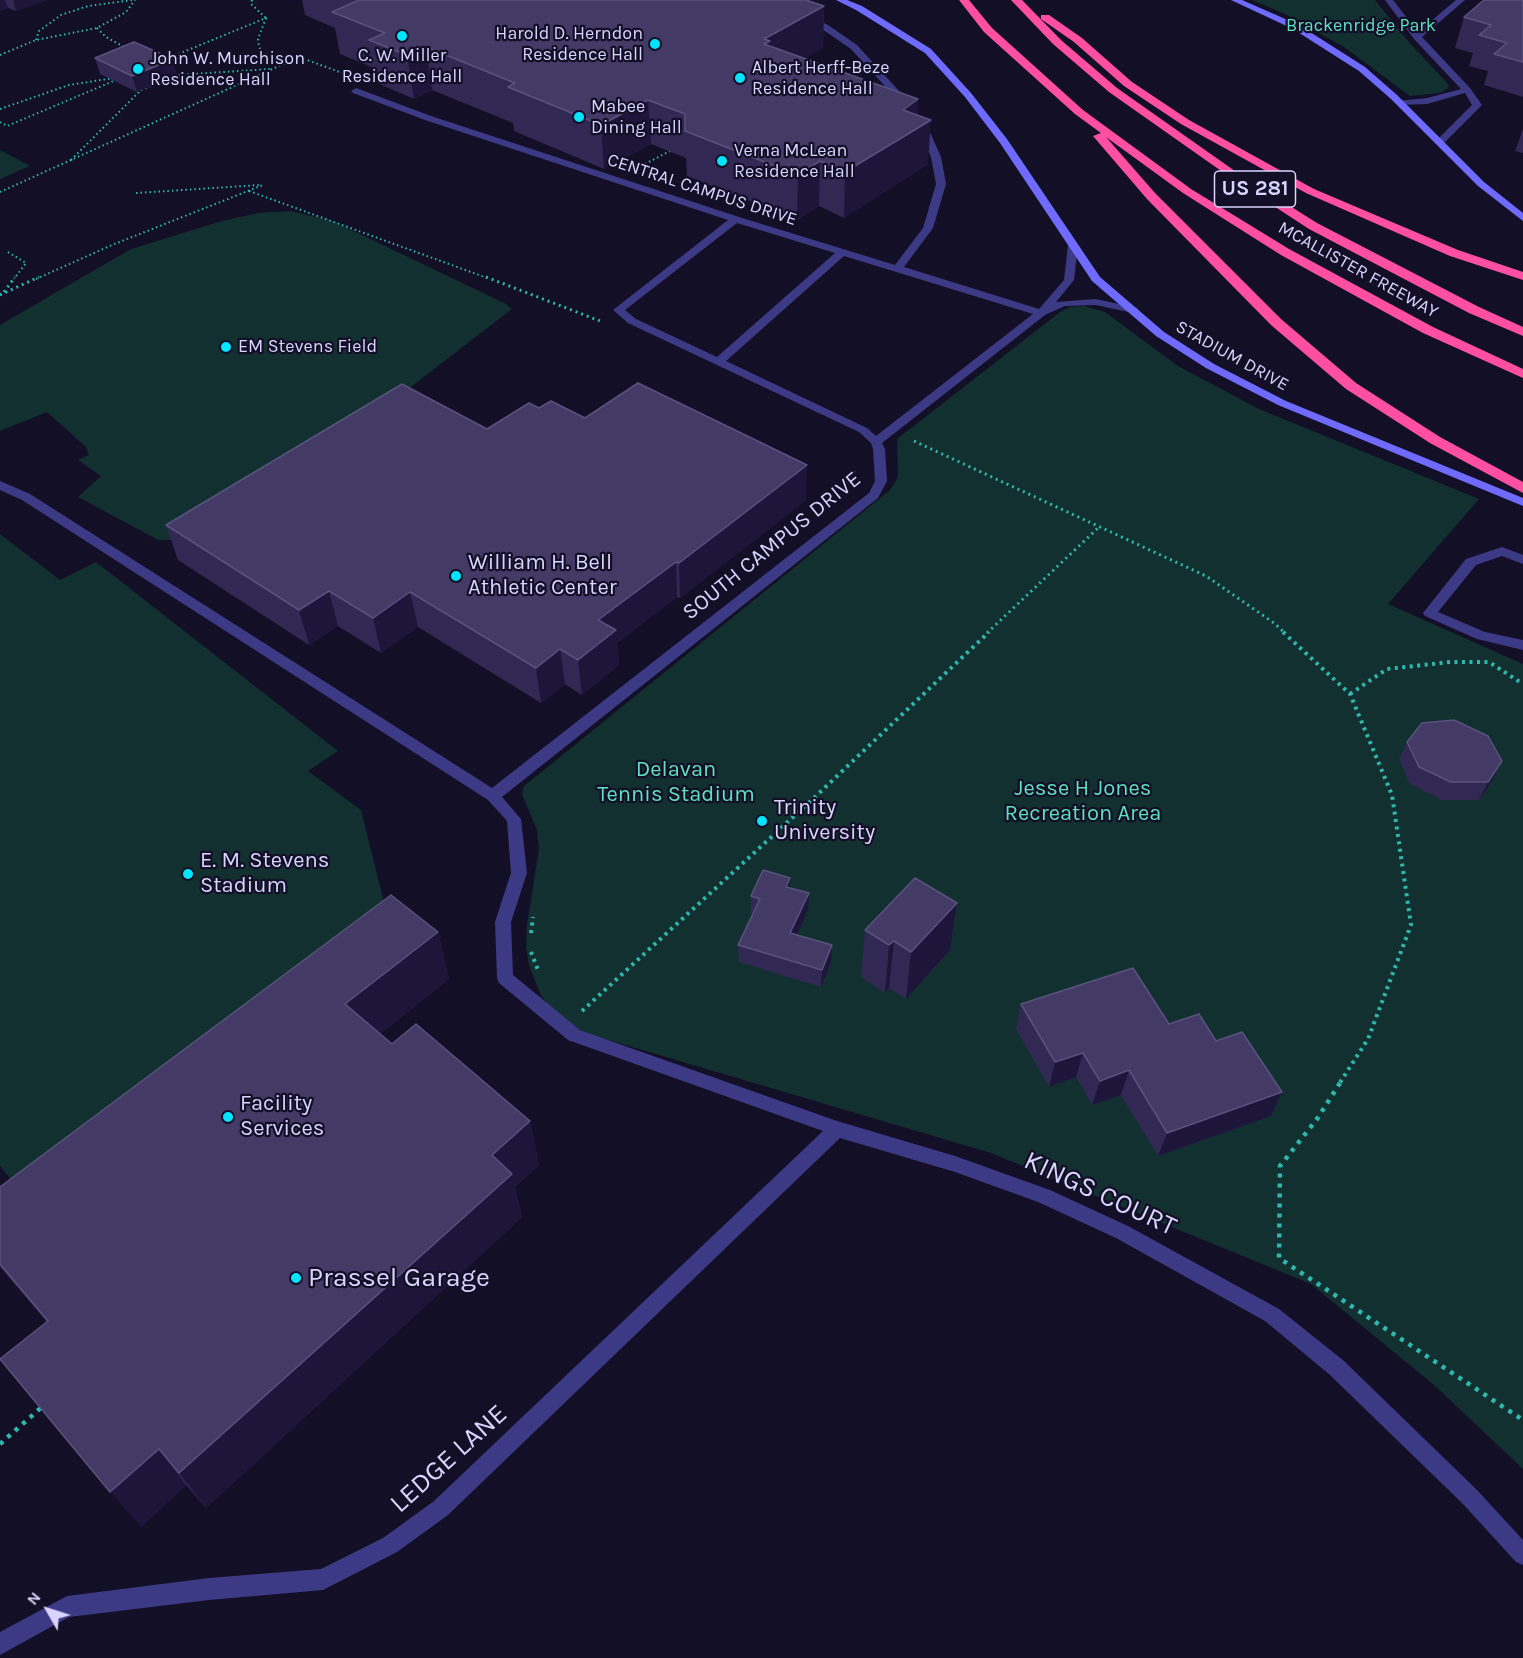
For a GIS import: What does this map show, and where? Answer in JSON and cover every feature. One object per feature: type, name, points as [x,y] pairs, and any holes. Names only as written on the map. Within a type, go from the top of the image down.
[{"type":"highway","name":"MCALLISTER FREEWAY","points":[[964,0],[988,30],[1079,112],[1187,191],[1286,252],[1428,330],[1523,374]]},
{"type":"highway","name":"MCALLISTER FREEWAY","points":[[1018,0],[1058,42],[1113,90],[1238,178],[1313,226],[1463,305],[1523,332]]},
{"type":"highway","points":[[1018,0],[1078,40],[1128,84],[1185,122],[1237,151],[1320,195],[1454,253],[1523,276]]},
{"type":"highway","points":[[1079,112],[1151,196],[1184,230],[1276,322],[1343,379],[1435,440],[1523,488]]},
{"type":"main road","name":"STADIUM DRIVE","points":[[840,0],[859,8],[928,51],[968,95],[1004,141],[1096,279],[1160,334],[1210,366],[1282,403],[1523,502]]},
{"type":"main road","points":[[1235,0],[1296,27],[1362,69],[1401,103],[1481,184],[1523,218]]},
{"type":"street","points":[[1389,0],[1417,37],[1467,90],[1477,105],[1439,143]]},
{"type":"street","points":[[1417,37],[1461,0]]},
{"type":"street","points":[[795,13],[825,27],[854,47],[924,125],[936,157],[941,184],[928,228],[897,269]]},
{"type":"street","points":[[1401,103],[1427,100],[1467,90]]},
{"type":"street","name":"CENTRAL CAMPUS DRIVE","points":[[356,91],[428,118],[735,219],[1041,313]]},
{"type":"street","points":[[735,219],[618,310],[632,321],[863,430],[876,442],[1041,313],[1064,303],[1096,302],[1133,310]]},
{"type":"street","points":[[1041,313],[1048,301],[1069,280],[1073,245]]},
{"type":"street","points":[[718,362],[842,252]]},
{"type":"street","name":"SOUTH CAMPUS DRIVE","points":[[493,796],[874,495],[881,481],[879,449],[876,442]]},
{"type":"street","name":"KINGS COURT","points":[[0,485],[26,497],[493,796],[514,819],[519,873],[503,922],[505,978],[574,1035],[837,1129],[955,1164],[1044,1196],[1122,1232],[1272,1315],[1337,1368],[1470,1497],[1521,1553]]},
{"type":"street","points":[[1523,560],[1502,551],[1471,562],[1430,613],[1482,636],[1523,645]]},
{"type":"street","name":"LEDGE LANE","points":[[0,1644],[67,1607],[209,1589],[323,1579],[390,1545],[441,1508],[837,1129]]},
{"type":"path","points":[[0,55],[36,40],[97,28],[126,12],[134,0]]},
{"type":"path","points":[[36,40],[39,31],[61,15],[88,6],[134,0]]},
{"type":"path","points":[[252,0],[251,4],[266,18]]},
{"type":"path","points":[[266,18],[258,39],[259,47],[263,53],[286,63]]},
{"type":"path","points":[[157,63],[266,18]]},
{"type":"path","points":[[97,28],[106,37],[133,52]]},
{"type":"path","points":[[0,192],[299,57],[352,77]]},
{"type":"path","points":[[68,162],[141,90],[176,74],[274,69]]},
{"type":"path","points":[[0,110],[69,85],[112,78],[125,83]]},
{"type":"path","points":[[0,122],[7,126],[117,80]]},
{"type":"path","points":[[133,87],[141,90]]},
{"type":"path","points":[[641,166],[680,146]]},
{"type":"path","points":[[2,294],[112,245],[263,185],[136,193]]},
{"type":"path","points":[[249,191],[575,310],[607,325]]},
{"type":"path","points":[[2,294],[26,263],[8,252]]},
{"type":"path","points":[[908,438],[1098,528],[1206,576],[1274,623],[1350,694],[1392,795],[1411,925],[1368,1040],[1317,1119],[1280,1166],[1279,1258],[1523,1419]]},
{"type":"path","points":[[848,490],[857,464]]},
{"type":"path","points":[[578,1015],[816,796],[1098,528]]},
{"type":"path","points":[[1350,694],[1387,669],[1450,662],[1489,663],[1523,684]]},
{"type":"path","points":[[531,934],[534,911]]},
{"type":"path","points":[[530,946],[539,975]]},
{"type":"path","points":[[0,1444],[51,1399]]},
{"type":"green space","name":"Brackenridge Park","points":[[1252,0],[1375,0],[1408,41],[1449,85],[1448,88],[1440,93],[1410,96],[1344,47],[1287,15]]},
{"type":"green space","points":[[0,150],[30,166],[0,179]]},
{"type":"green space","name":"EM Stevens Field","points":[[290,211],[333,221],[506,304],[512,309],[355,430],[190,540],[158,540],[78,497],[101,476],[78,460],[89,455],[86,447],[47,412],[0,431],[0,325],[131,249],[222,221],[258,213]]},
{"type":"green space","name":"Jesse H Jones Recreation Area","points":[[1084,306],[1105,312],[1178,366],[1259,409],[1479,499],[1388,604],[1523,664],[1523,1469],[1434,1385],[1311,1284],[991,1153],[588,1034],[559,1018],[541,996],[529,965],[526,947],[527,924],[539,849],[537,830],[522,794],[524,786],[890,490],[898,477],[897,439],[1060,312],[1070,307]]},
{"type":"green space","name":"E. M. Stevens Stadium","points":[[0,534],[60,580],[96,562],[338,751],[308,771],[361,810],[393,938],[40,1215],[0,1166]]},
{"type":"building","points":[[359,0],[806,0],[824,6],[764,39],[770,41],[764,44],[918,99],[903,110],[931,120],[845,172],[820,161],[798,175],[685,131],[685,114],[648,100],[601,125],[508,87],[515,83],[426,47],[407,55],[369,40],[385,33],[332,12]]},
{"type":"building","points":[[1484,0],[1523,0],[1523,62],[1494,54],[1507,43],[1479,35],[1491,25],[1464,17]]},
{"type":"building","points":[[134,42],[173,59],[132,76],[95,58]]},
{"type":"building","name":"William H. Bell Athletic Center","points":[[638,383],[807,465],[679,563],[676,562],[598,620],[616,630],[578,660],[560,649],[536,668],[410,592],[373,618],[329,591],[299,610],[166,525],[402,384],[487,429],[529,403],[539,408],[551,401],[585,418]]},
{"type":"building","points":[[1454,720],[1488,736],[1502,761],[1488,782],[1451,782],[1419,767],[1407,742],[1422,723]]},
{"type":"building","points":[[763,870],[790,878],[786,887],[809,893],[790,933],[832,945],[822,970],[738,945],[760,899],[751,896]]},
{"type":"building","points":[[915,878],[957,903],[911,952],[894,941],[889,945],[865,930]]},
{"type":"building","points":[[391,895],[438,932],[345,1004],[392,1044],[416,1024],[530,1121],[492,1155],[512,1174],[179,1473],[159,1449],[110,1492],[0,1359],[48,1321],[0,1264],[0,1187]]},
{"type":"building","points":[[1133,968],[1169,1024],[1199,1014],[1216,1041],[1242,1032],[1282,1092],[1167,1133],[1129,1070],[1100,1081],[1083,1053],[1055,1062],[1021,1004]]},
{"type":"place","name":"C. W. Miller Residence Hall","points":[[402,36]]},
{"type":"place","name":"Harold D. Herndon Residence Hall","points":[[655,44]]},
{"type":"place","name":"John W. Murchison Residence Hall","points":[[138,69]]},
{"type":"place","name":"Albert Herff-Beze Residence Hall","points":[[740,78]]},
{"type":"place","name":"Mabee Dining Hall","points":[[579,117]]},
{"type":"place","name":"Verna McLean Residence Hall","points":[[722,161]]},
{"type":"place","name":"EM Stevens Field","points":[[226,347]]},
{"type":"place","name":"William H. Bell Athletic Center","points":[[456,576]]},
{"type":"place","name":"Trinity University","points":[[762,821]]},
{"type":"place","name":"E. M. Stevens Stadium","points":[[188,874]]},
{"type":"place","name":"Facility Services","points":[[228,1117]]},
{"type":"place","name":"Prassel Garage","points":[[296,1278]]},
{"type":"park label","name":"Delavan Tennis Stadium","points":[[676,782]]}]
